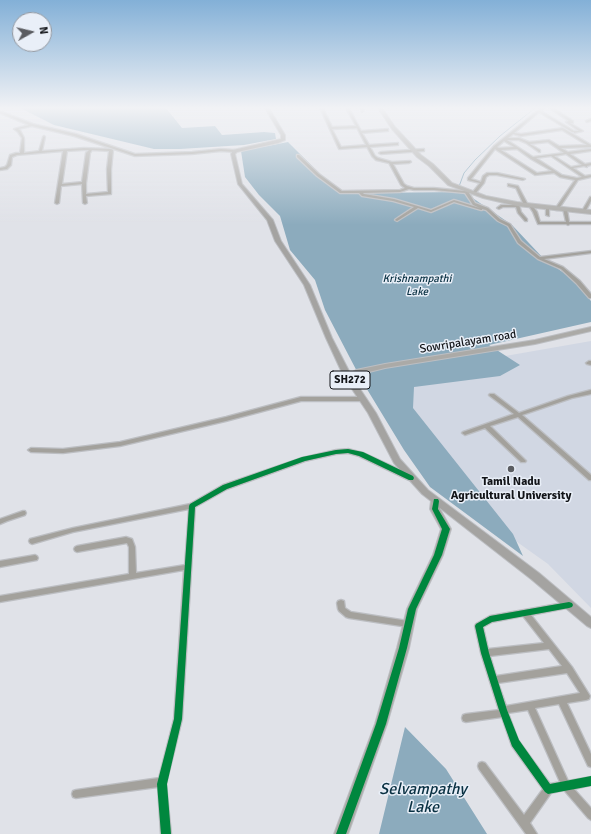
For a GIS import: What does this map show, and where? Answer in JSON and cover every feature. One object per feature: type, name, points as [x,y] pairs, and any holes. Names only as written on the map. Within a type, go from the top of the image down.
[{"type":"main road","points":[[235,151],[254,147]]},
{"type":"main road","name":"SH272","points":[[235,151],[233,154],[240,184],[270,220],[278,241],[307,285],[329,338],[348,377],[372,413],[397,461],[436,501],[535,576],[591,623]]},
{"type":"street","points":[[22,153],[23,147]]},
{"type":"street","points":[[40,152],[41,147]]},
{"type":"street","points":[[107,147],[135,155],[192,153],[221,150],[235,151]]},
{"type":"street","points":[[339,147],[356,147]]},
{"type":"street","points":[[370,147],[377,158],[386,160],[390,164],[403,185],[408,188],[467,191],[482,182],[484,177],[488,174],[524,179]]},
{"type":"street","points":[[410,147],[431,165],[447,182],[467,191],[517,205],[526,220]]},
{"type":"street","points":[[533,147],[539,151]]},
{"type":"street","points":[[560,147],[566,153],[586,166]]},
{"type":"street","points":[[496,148],[536,174],[555,172]]},
{"type":"street","points":[[482,182],[469,179],[496,148],[517,148],[563,177],[577,179],[591,176]]},
{"type":"street","points":[[0,169],[6,168],[11,156],[22,153],[112,149]]},
{"type":"street","points":[[85,195],[110,193],[109,169],[112,149]]},
{"type":"street","points":[[85,203],[84,183],[88,153],[91,150]]},
{"type":"street","points":[[381,153],[422,150]]},
{"type":"street","points":[[57,203],[65,151]]},
{"type":"street","points":[[372,151],[394,156]]},
{"type":"street","points":[[532,158],[590,151]]},
{"type":"street","points":[[551,155],[584,177]]},
{"type":"street","points":[[298,156],[318,175],[341,192],[361,193],[400,191],[408,188]]},
{"type":"street","points":[[386,160],[390,158]]},
{"type":"street","points":[[390,164],[409,162]]},
{"type":"street","points":[[571,168],[591,164]]},
{"type":"street","points":[[504,176],[512,172]]},
{"type":"street","points":[[557,209],[577,179]]},
{"type":"street","points":[[60,185],[84,183]]},
{"type":"street","points":[[509,185],[517,187],[528,206],[535,212],[539,223],[591,223]]},
{"type":"street","points":[[467,191],[474,204],[487,209],[499,220],[509,225],[519,242],[539,258],[562,268],[578,282],[591,297]]},
{"type":"street","points":[[361,193],[431,211],[454,201],[477,209],[487,209]]},
{"type":"street","points":[[584,211],[591,198]]},
{"type":"street","points":[[499,208],[502,206],[517,205],[591,212]]},
{"type":"street","points":[[397,220],[417,207]]},
{"type":"street","points":[[547,208],[548,215]]},
{"type":"street","points":[[565,209],[568,224]]},
{"type":"street","points":[[539,258],[591,252]]},
{"type":"street","name":"Sowripalayam road","points":[[348,377],[359,372],[385,366],[535,342],[591,329]]},
{"type":"street","points":[[465,433],[520,416],[570,397],[591,392]]},
{"type":"street","points":[[492,395],[520,416],[591,478]]},
{"type":"street","points":[[31,450],[63,451],[120,444],[226,419],[301,399],[363,399]]},
{"type":"street","points":[[486,426],[523,460]]},
{"type":"street","points":[[32,541],[73,530],[192,506],[225,487],[304,459],[336,452],[348,451],[360,454],[412,478]]},
{"type":"street","points":[[341,834],[381,724],[403,648],[412,609],[438,555],[446,529],[435,509],[436,501]]},
{"type":"street","points":[[166,834],[162,782],[178,719],[192,506]]},
{"type":"street","points":[[0,522],[24,513]]},
{"type":"street","points":[[77,549],[126,540],[130,541],[132,547],[133,576]]},
{"type":"street","points":[[0,564],[35,558]]},
{"type":"street","points":[[0,599],[187,567]]},
{"type":"street","points":[[341,603],[342,609],[348,615],[408,624]]},
{"type":"street","points":[[548,789],[516,743],[503,712],[485,653],[479,626],[490,619],[569,605]]},
{"type":"street","points":[[466,718],[586,696],[569,669],[549,646],[525,613]]},
{"type":"street","points":[[485,653],[549,646]]},
{"type":"street","points":[[493,680],[569,669]]},
{"type":"street","points":[[562,701],[591,763]]},
{"type":"street","points":[[530,706],[566,786],[591,816]]},
{"type":"street","points":[[482,766],[532,834]]},
{"type":"street","points":[[524,823],[548,789],[591,781]]},
{"type":"street","points":[[76,794],[162,782]]},
{"type":"shaded area","name":"Tamil Nadu Agricultural University","points":[[591,341],[591,608],[548,564],[461,502],[368,380]]},
{"type":"water","points":[[145,147],[213,147],[180,149],[154,149]]},
{"type":"water","name":"Krishnampathi Lake","points":[[262,147],[293,147],[336,190],[356,193],[464,192],[512,225],[544,259],[574,280],[591,301],[591,322],[489,345],[520,365],[500,376],[414,387],[413,408],[513,534],[523,556],[430,487],[404,450],[362,381],[325,310],[315,280],[290,250],[280,216],[259,195],[245,177],[241,151]]},
{"type":"water","name":"Selvampathy Lake","points":[[405,727],[446,769],[487,834],[379,834]]},
{"type":"waterway","points":[[457,192],[464,173],[489,147]]},
{"type":"cycle path","points":[[166,834],[162,784],[178,719],[192,506],[225,487],[304,459],[336,452],[348,451],[361,454],[411,478]]},
{"type":"cycle path","points":[[341,834],[381,724],[403,648],[412,609],[438,555],[446,529],[435,509],[436,501]]},
{"type":"cycle path","points":[[569,605],[490,619],[479,626],[485,653],[515,743],[548,789],[591,781]]},
{"type":"place","name":"Tamil Nadu Agricultural University","points":[[511,469]]}]
